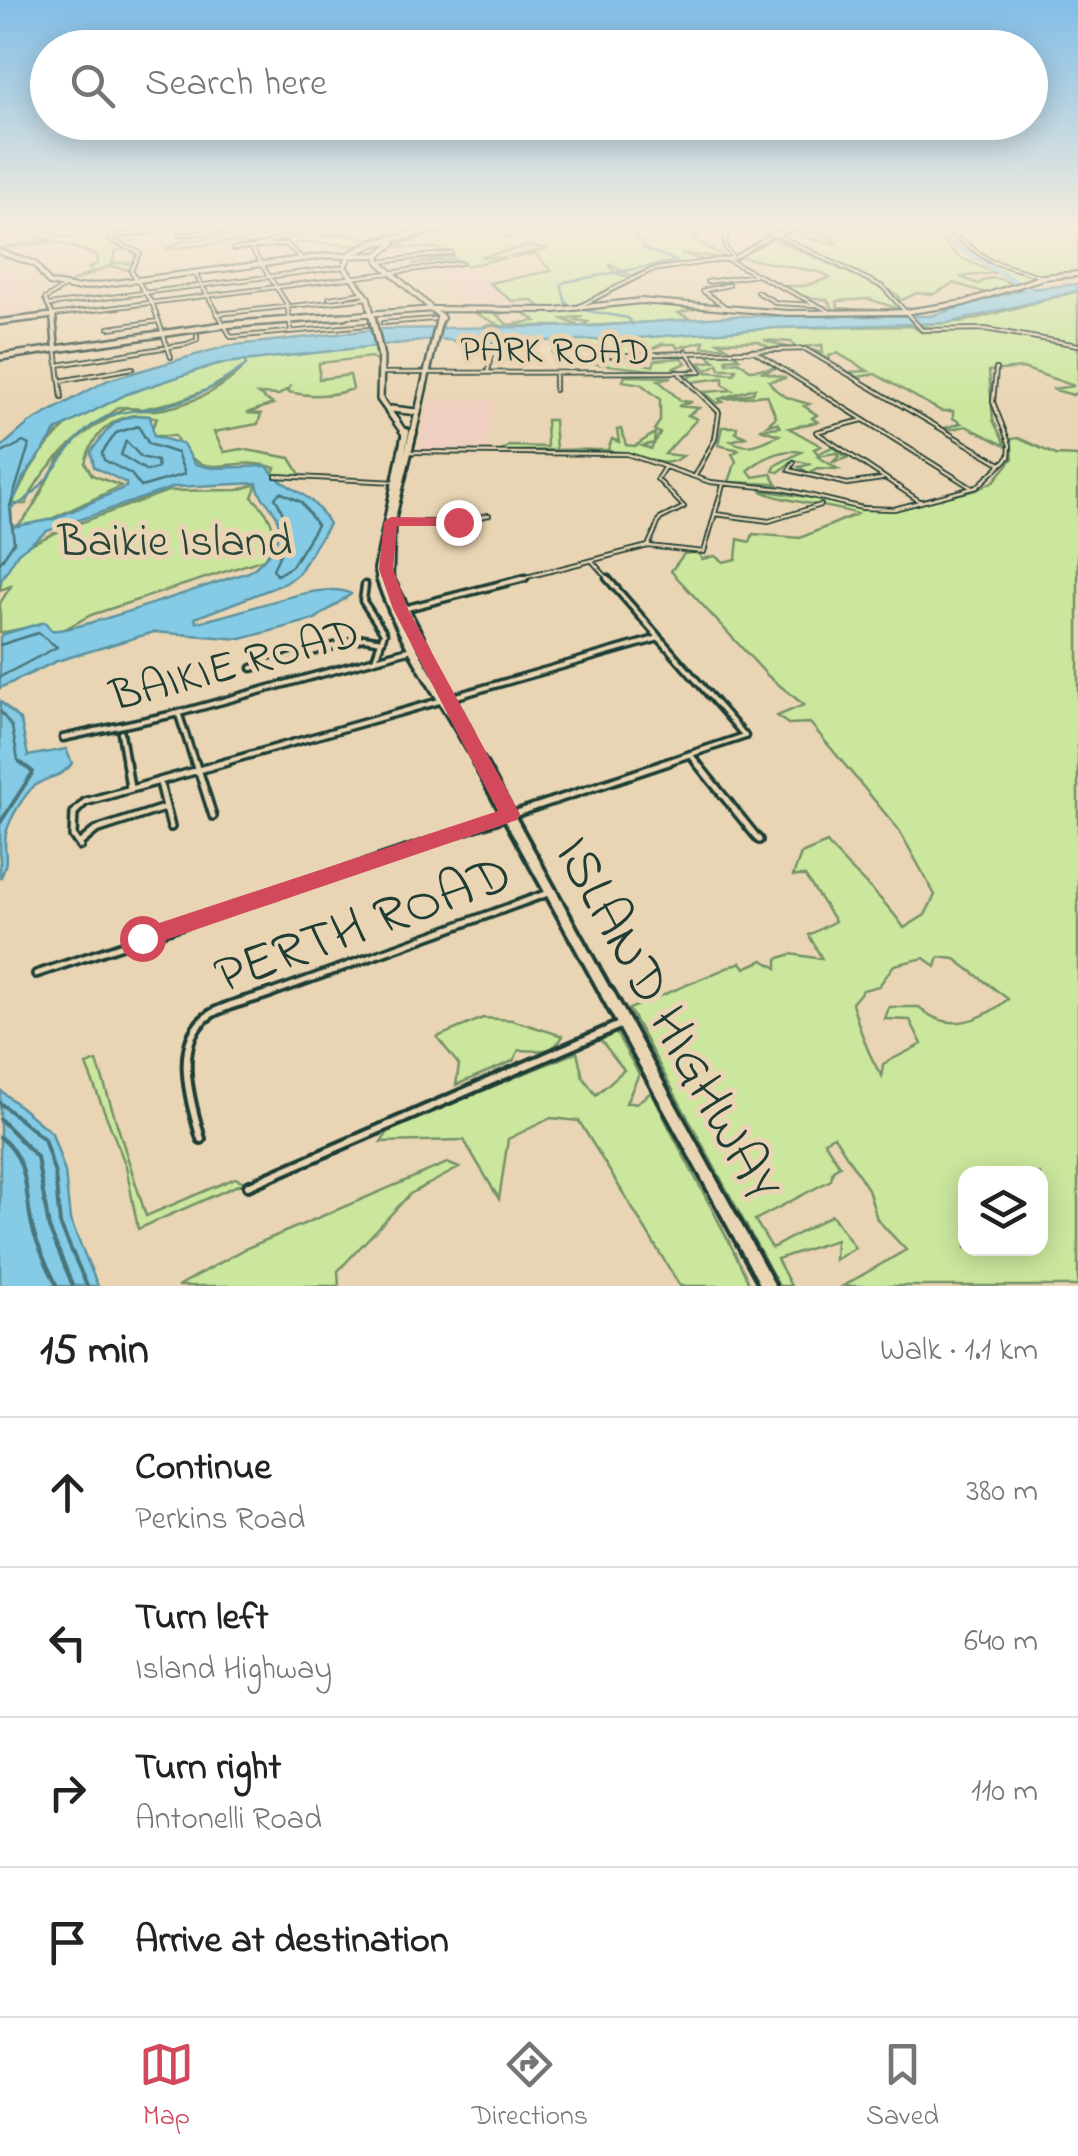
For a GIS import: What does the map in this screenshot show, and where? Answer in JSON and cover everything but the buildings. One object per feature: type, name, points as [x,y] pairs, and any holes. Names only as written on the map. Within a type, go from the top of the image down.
[{"type":"main road","points":[[58,285],[86,285]]},
{"type":"main road","points":[[357,285],[366,296],[370,326],[381,356],[380,400],[406,431],[405,452]]},
{"type":"main road","points":[[402,285],[418,301],[434,309],[442,322],[457,308]]},
{"type":"main road","points":[[0,358],[289,318],[404,310],[555,310],[641,300],[833,314],[907,314],[964,303],[1017,285]]},
{"type":"main road","name":"ISLAND HIGHWAY","points":[[442,322],[397,482],[378,569],[460,736],[467,740],[510,814],[768,1286]]},
{"type":"main road","points":[[380,400],[393,411],[417,412]]},
{"type":"main road","name":"ISLAND HIGHWAY","points":[[396,610],[386,569],[397,482]]},
{"type":"street","points":[[144,285],[171,358]]},
{"type":"street","points":[[50,305],[201,285]]},
{"type":"street","points":[[201,285],[230,337],[370,326]]},
{"type":"street","points":[[274,285],[287,304],[291,330]]},
{"type":"street","points":[[0,322],[298,285]]},
{"type":"street","points":[[580,306],[621,285]]},
{"type":"street","points":[[726,308],[703,291],[730,285]]},
{"type":"street","points":[[777,285],[833,314]]},
{"type":"street","points":[[878,285],[916,327],[928,331],[984,329],[1078,345]]},
{"type":"street","points":[[62,398],[48,295],[64,287]]},
{"type":"street","points":[[757,292],[777,303],[816,305]]},
{"type":"street","points":[[216,314],[366,296]]},
{"type":"street","points":[[404,310],[408,321]]},
{"type":"street","points":[[384,323],[433,318],[442,322]]},
{"type":"street","points":[[109,328],[159,320]]},
{"type":"street","points":[[58,365],[168,348],[194,342],[196,335]]},
{"type":"street","points":[[488,373],[493,346]]},
{"type":"street","points":[[751,349],[972,488]]},
{"type":"street","points":[[602,356],[805,349],[1002,465]]},
{"type":"street","name":"PARK ROAD","points":[[381,373],[680,374],[702,370],[686,351]]},
{"type":"street","points":[[60,381],[134,368]]},
{"type":"street","points":[[405,452],[618,454],[723,484],[783,489],[871,510],[972,488],[1002,465],[1011,450],[993,402],[996,369]]},
{"type":"street","points":[[555,374],[555,390]]},
{"type":"street","points":[[680,374],[720,412],[714,440],[694,477]]},
{"type":"street","points":[[863,420],[816,432],[921,502]]},
{"type":"street","points":[[794,462],[789,470],[847,484],[884,478]]},
{"type":"street","points":[[648,546],[660,519],[684,507],[656,479],[665,467]]},
{"type":"street","points":[[276,476],[397,482]]},
{"type":"street","points":[[396,610],[648,546],[704,552],[723,484]]},
{"type":"street","points":[[716,514],[769,521],[821,506]]},
{"type":"street","points":[[391,522],[456,522],[489,515]]},
{"type":"street","points":[[36,974],[745,736],[592,560]]},
{"type":"street","points":[[365,586],[363,601],[384,632],[375,660]]},
{"type":"street","points":[[252,668],[364,638],[382,641]]},
{"type":"street","points":[[164,808],[100,828],[79,845],[73,836],[76,808],[130,789],[659,638]]},
{"type":"street","name":"BAIKIE ROAD","points":[[63,738],[179,713],[417,648]]},
{"type":"street","points":[[179,713],[213,816]]},
{"type":"street","points":[[121,733],[130,789]]},
{"type":"street","points":[[690,754],[759,840]]},
{"type":"street","points":[[160,783],[171,827]]},
{"type":"street","name":"PERTH ROAD","points":[[202,1138],[185,1054],[188,1038],[209,1014],[552,892]]},
{"type":"street","points":[[248,1186],[626,1022]]},
{"type":"shaded area","points":[[0,285],[20,285],[23,317],[0,320]]},
{"type":"shaded area","points":[[447,285],[491,285],[518,307],[471,306]]},
{"type":"shaded area","points":[[430,400],[494,400],[487,449],[418,449]]},
{"type":"green space","points":[[492,285],[619,285],[583,304],[623,301],[699,308],[678,313],[693,320],[583,326],[588,322],[575,320],[583,316],[563,319],[578,326],[483,326],[497,324],[473,312],[516,311],[496,314],[508,325],[536,321],[521,311],[570,307],[542,308],[531,300],[512,301]]},
{"type":"green space","points":[[877,285],[902,310],[869,299],[837,301],[838,308],[852,309],[835,311],[827,300],[809,297],[814,303],[782,286]]},
{"type":"green space","points":[[878,285],[950,285],[934,294],[917,293],[900,301],[898,295]]},
{"type":"green space","points":[[960,285],[1009,285],[986,293]]},
{"type":"green space","points":[[1078,291],[1078,344],[1062,341],[1078,346],[1078,391],[1073,395],[1052,389],[1074,386],[1023,368],[989,371],[993,420],[1006,446],[966,426],[948,430],[945,428],[961,423],[953,418],[953,411],[941,411],[875,374],[858,377],[849,372],[868,371],[837,353],[829,356],[830,361],[811,350],[823,353],[822,345],[796,348],[791,342],[764,340],[790,348],[771,348],[757,341],[718,342],[727,347],[702,347],[704,341],[677,348],[675,344],[662,344],[643,353],[680,353],[627,360],[653,366],[655,360],[682,358],[686,363],[674,368],[683,372],[696,367],[698,370],[678,373],[589,363],[582,361],[606,357],[581,351],[573,361],[560,362],[552,354],[555,346],[574,340],[775,328],[912,326],[921,332],[952,331],[917,325],[967,321]]},
{"type":"green space","points":[[374,344],[378,363],[371,357],[319,363],[319,379],[350,375],[353,389],[313,395],[288,392],[290,387],[279,395],[258,394],[273,404],[247,413],[261,414],[258,424],[214,432],[224,452],[241,449],[290,458],[303,479],[271,477],[275,468],[259,464],[219,466],[196,461],[175,436],[153,436],[151,430],[157,418],[132,416],[102,431],[85,463],[92,475],[121,486],[43,523],[17,526],[68,448],[43,474],[26,504],[12,504],[31,468],[55,436],[105,399],[178,373],[219,364]],"holes":[[[242,369],[219,388],[188,402],[155,410],[131,408],[178,401],[217,386]],[[119,407],[125,408],[118,412],[90,429]]]},
{"type":"green space","points":[[706,354],[735,354],[739,358],[726,359],[727,363],[738,361],[750,370],[776,368],[763,372],[786,378],[769,381],[772,386],[786,397],[809,404],[804,406],[817,415],[812,418],[818,422],[789,428],[821,446],[814,449],[818,454],[832,447],[847,458],[833,462],[839,456],[836,453],[817,456],[838,469],[817,468],[809,473],[799,467],[811,464],[793,460],[779,472],[773,471],[776,465],[801,452],[787,451],[748,470],[753,477],[771,474],[777,484],[729,482],[736,461],[732,454],[739,450],[718,445],[722,427],[737,427],[736,433],[746,437],[731,441],[750,446],[779,435],[760,429],[780,427],[777,423],[767,425],[776,417],[767,395],[724,399],[753,393],[755,388],[719,399],[723,402],[717,403],[704,392],[732,390],[723,384],[723,378],[692,382],[687,377],[706,372],[734,374],[736,369],[720,369],[718,364],[706,370],[699,363],[715,361]]},
{"type":"green space","points":[[625,376],[671,377],[658,380],[681,401],[692,402],[678,406],[699,408],[688,415],[697,419],[665,454],[683,456],[676,460],[659,462],[595,450],[608,450],[612,439],[619,442],[617,430],[621,429],[626,445],[635,446],[655,433],[654,443],[642,446],[651,449],[660,433],[654,430],[660,421],[660,399],[641,384],[623,381]]},
{"type":"green space","points":[[546,420],[554,420],[556,450],[501,451],[509,446],[547,447]]},
{"type":"green space","points":[[1018,438],[1056,455],[1078,456],[1078,1286],[843,1286],[906,1250],[877,1219],[868,1189],[834,1136],[824,1141],[840,1166],[833,1170],[831,1180],[755,1220],[772,1248],[832,1215],[855,1248],[835,1260],[836,1240],[777,1259],[791,1286],[779,1286],[629,1009],[741,962],[745,968],[763,960],[777,968],[777,959],[791,954],[822,959],[809,935],[835,921],[805,876],[793,876],[801,854],[827,843],[904,928],[925,915],[935,895],[899,830],[810,723],[788,724],[777,716],[804,705],[768,676],[671,571],[684,554],[697,552],[702,559],[715,556],[723,562],[736,559],[738,539],[750,542],[753,534],[800,538],[857,514],[760,490],[891,510],[976,490],[994,481],[1013,458],[1011,439]],"holes":[[[939,957],[955,959],[1008,999],[976,1018],[953,1022],[941,1020],[919,1007],[889,1007],[885,1019],[910,1020],[922,1044],[883,1064],[882,1076],[868,1050],[852,1003],[863,990],[879,986],[894,965],[924,958],[936,967]]]},
{"type":"green space","name":"Baikie Island","points":[[257,484],[252,497],[265,511],[273,533],[264,559],[91,615],[54,635],[43,624],[0,633],[0,603],[11,586],[0,590],[2,574],[22,548],[168,491],[238,490]]},
{"type":"green space","points":[[483,1018],[512,1020],[563,1036],[549,1049],[519,1050],[513,1061],[456,1085],[459,1065],[437,1037]]},
{"type":"green space","points":[[616,1033],[639,1074],[626,1103],[636,1103],[652,1092],[750,1286],[680,1286],[579,1121],[551,1118],[508,1139],[499,1199],[464,1140],[381,1142],[391,1128],[577,1052],[583,1077],[596,1095],[624,1070],[599,1038]]},
{"type":"green space","points":[[97,1061],[146,1216],[235,1178],[245,1182],[138,1229],[126,1166],[86,1065]]},
{"type":"green space","points":[[447,1163],[459,1168],[410,1194],[338,1271],[339,1286],[178,1286],[247,1248]]},
{"type":"water","points":[[1078,285],[1078,291],[948,323],[775,328],[624,339],[471,343],[439,339],[217,364],[127,394],[57,430],[23,478],[11,508],[12,527],[54,519],[126,487],[126,483],[94,467],[91,452],[122,419],[150,416],[154,436],[183,444],[195,464],[211,468],[267,466],[313,503],[329,524],[299,573],[286,583],[195,618],[196,622],[300,594],[338,590],[351,594],[315,619],[241,639],[154,632],[57,661],[0,688],[0,637],[4,634],[45,622],[51,630],[85,624],[249,572],[267,556],[278,534],[277,517],[257,483],[174,487],[47,531],[18,553],[0,582],[0,448],[29,423],[108,380],[227,346],[381,329],[597,326],[735,316],[930,316],[1019,290]]},
{"type":"water","points":[[0,701],[21,721],[28,756],[66,749],[72,763],[36,785],[18,806],[6,835],[6,864],[0,879]]},
{"type":"water","points":[[0,1090],[52,1133],[65,1172],[70,1220],[98,1286],[0,1286]]},
{"type":"waterway","points":[[561,285],[566,304],[573,306]]},
{"type":"waterway","points":[[1020,285],[1035,294]]},
{"type":"waterway","points":[[583,310],[628,318],[633,325]]},
{"type":"waterway","points":[[11,508],[36,490],[74,443],[97,422],[186,399],[237,372],[246,365],[244,360]]},
{"type":"route","points":[[142,938],[510,814],[400,609],[386,569],[391,522],[458,522]]}]
